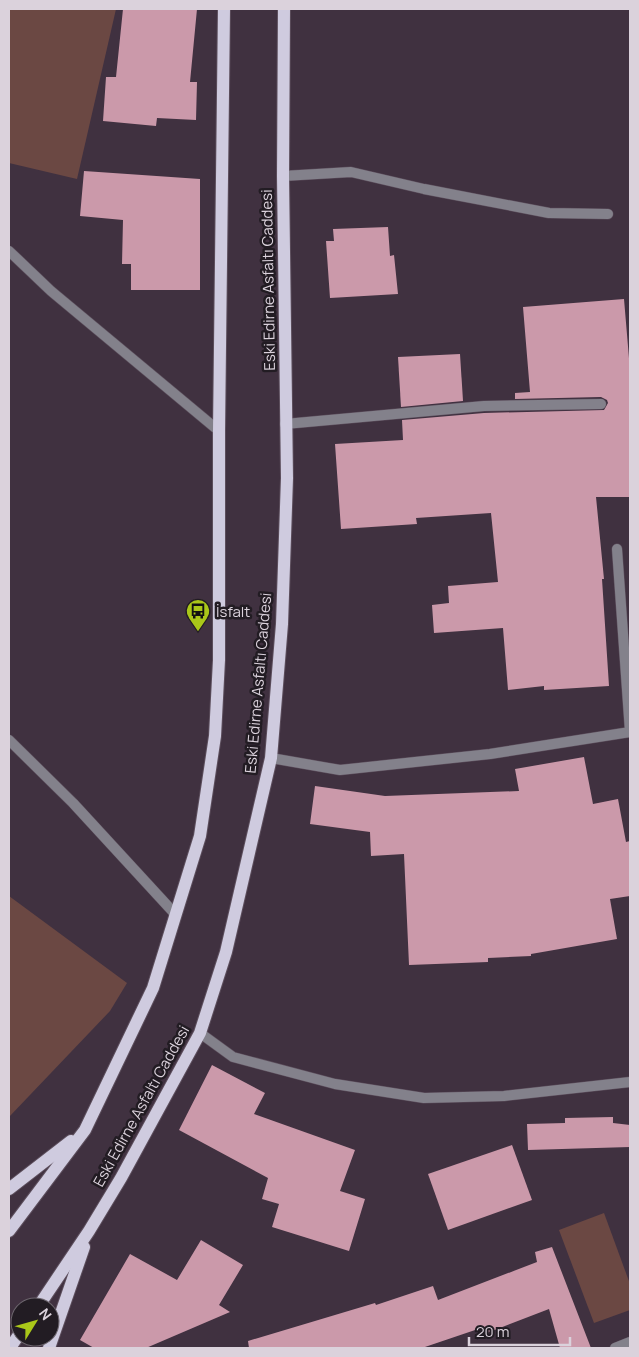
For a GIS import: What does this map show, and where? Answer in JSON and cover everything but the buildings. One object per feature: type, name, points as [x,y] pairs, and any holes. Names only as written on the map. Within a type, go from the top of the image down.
[{"type":"main road","points":[[9,1230],[85,1130],[153,988],[200,836],[215,736],[218,660],[218,431],[224,9]]},
{"type":"main road","name":"Eski Edirne Asfaltı Caddesi","points":[[45,1297],[89,1231],[121,1178],[200,1033],[226,952],[271,758],[282,624],[286,478],[283,176],[284,9]]},
{"type":"main road","points":[[9,1190],[85,1130]]},
{"type":"main road","points":[[49,1348],[89,1231]]},
{"type":"street","points":[[283,176],[351,172],[424,189],[549,213],[608,214]]},
{"type":"street","points":[[9,251],[50,291],[218,431]]},
{"type":"street","points":[[285,424],[484,406],[601,404]]},
{"type":"street","points":[[271,758],[340,770],[490,754],[630,732],[617,549]]},
{"type":"street","points":[[9,740],[73,803],[176,915]]},
{"type":"street","points":[[200,1033],[233,1057],[335,1084],[424,1098],[504,1096],[630,1082]]},
{"type":"street","points":[[615,1348],[630,1342]]},
{"type":"shaded area","points":[[9,9],[116,9],[77,179],[9,163]]},
{"type":"shaded area","points":[[9,896],[127,983],[110,1011],[9,1117]]},
{"type":"shaded area","points":[[604,1213],[630,1284],[630,1310],[594,1323],[559,1230]]},
{"type":"place","name":"İsfalt","points":[[198,632]]}]
